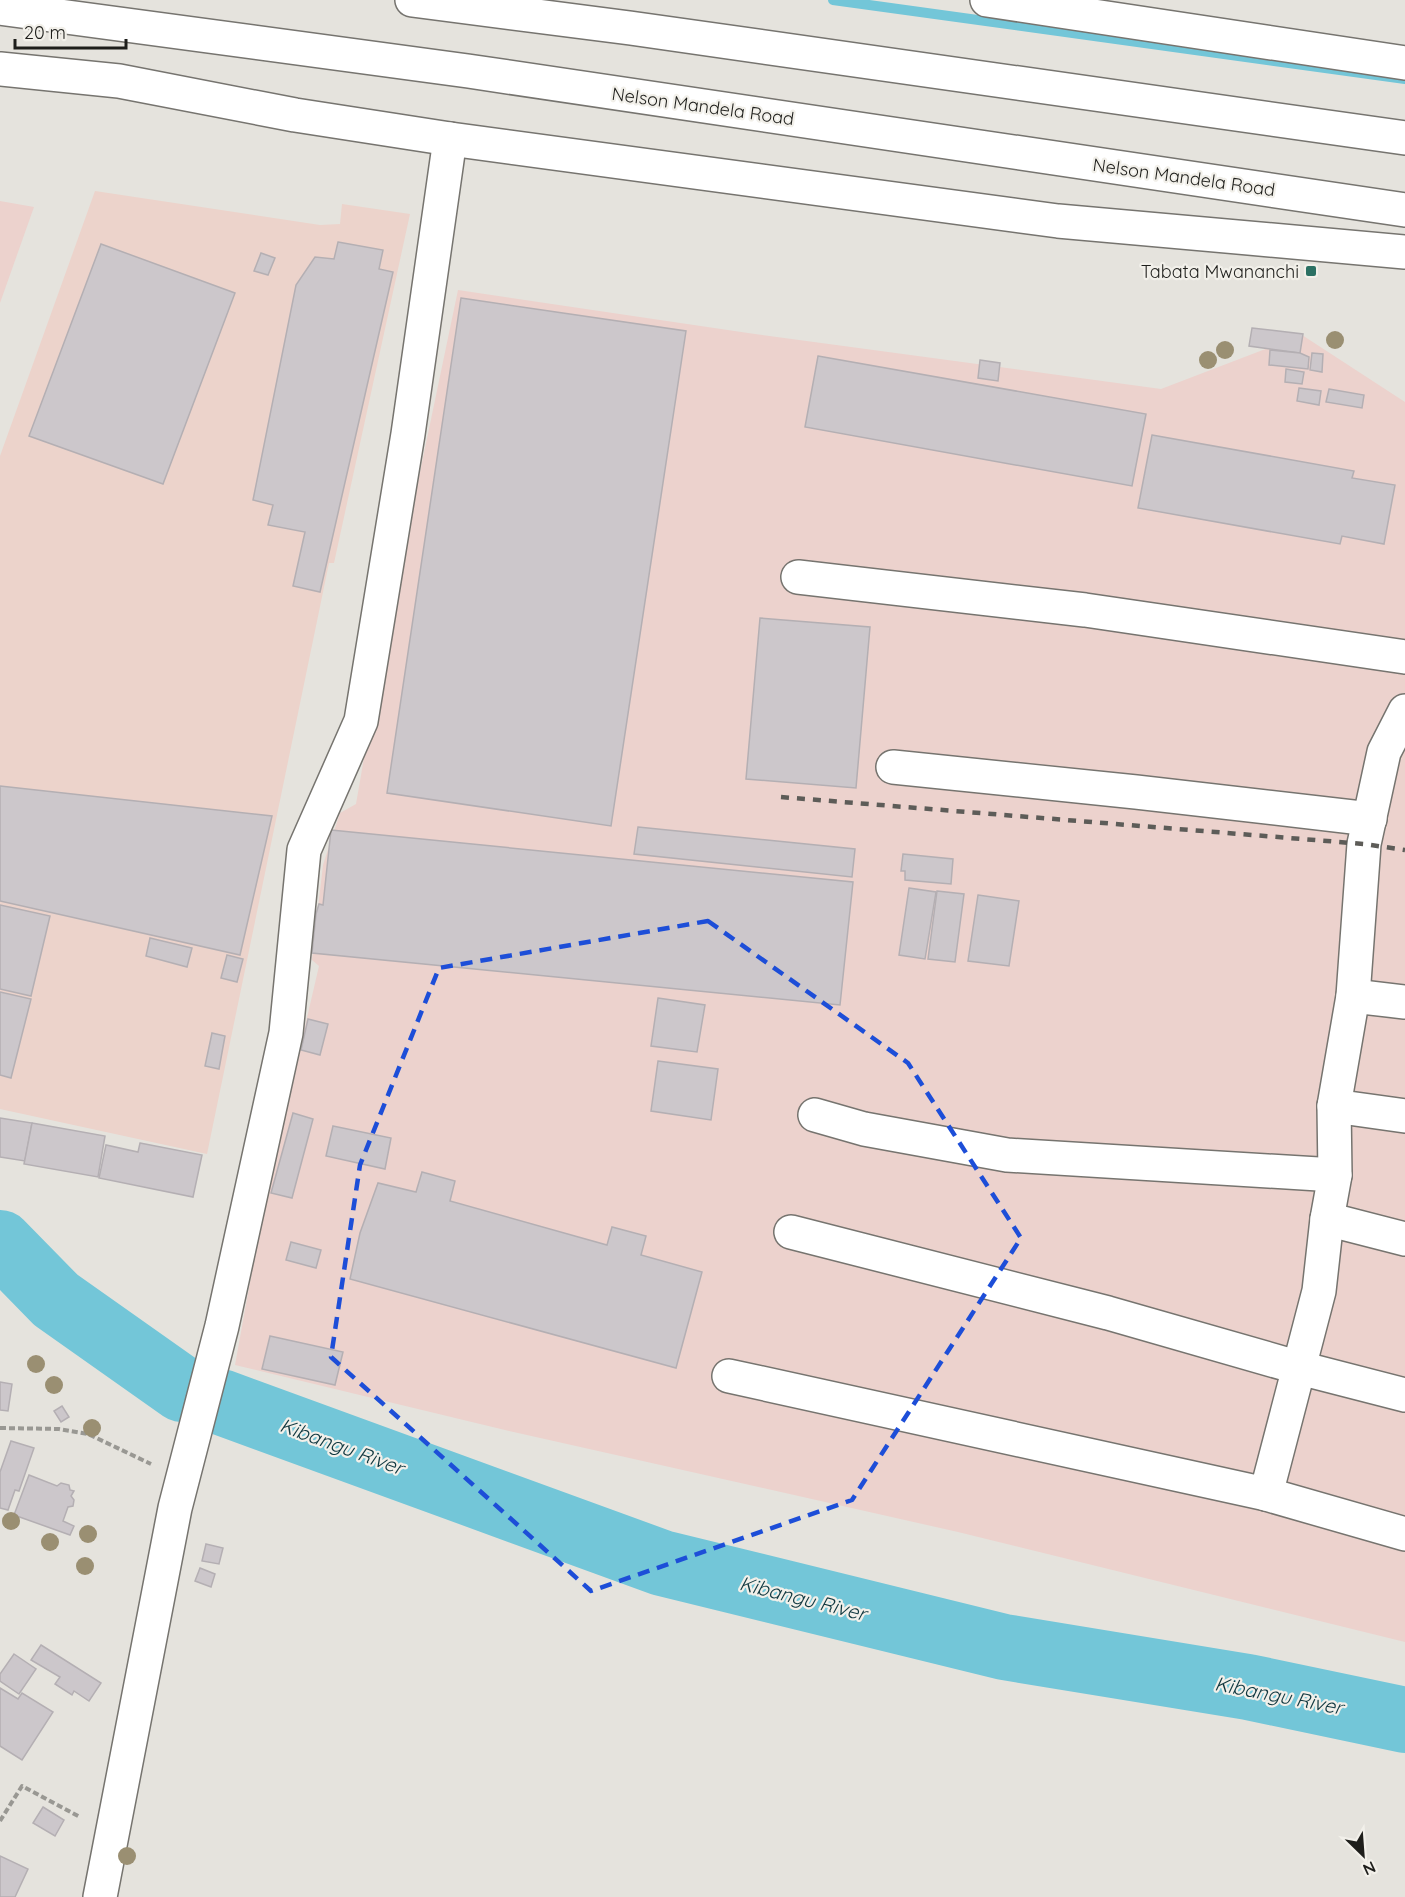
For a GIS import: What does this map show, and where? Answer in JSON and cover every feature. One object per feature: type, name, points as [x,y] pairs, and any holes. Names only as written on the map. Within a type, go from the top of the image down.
[{"type":"main road","points":[[412,0],[630,28],[1405,138]]},
{"type":"main road","points":[[987,0],[1405,63]]},
{"type":"main road","name":"Nelson Mandela Road","points":[[0,8],[480,73],[1405,210]]},
{"type":"main road","points":[[0,69],[119,81],[295,116],[450,139],[1058,221],[1405,252]]},
{"type":"main road","points":[[100,1897],[179,1493],[222,1326],[286,1033],[304,850],[361,721],[410,423],[450,139]]},
{"type":"main road","points":[[798,577],[1085,610],[1405,657]]},
{"type":"main road","points":[[1266,1494],[1319,1291],[1327,1219],[1335,1175],[1334,1106],[1353,996],[1364,844],[1384,752],[1405,711]]},
{"type":"main road","points":[[893,767],[1370,819]]},
{"type":"main road","points":[[1353,996],[1405,1002]]},
{"type":"main road","points":[[1334,1106],[1405,1116]]},
{"type":"main road","points":[[815,1115],[864,1129],[1007,1155],[1335,1175]]},
{"type":"main road","points":[[1327,1219],[1405,1239]]},
{"type":"main road","points":[[791,1232],[1108,1312],[1300,1368],[1405,1395]]},
{"type":"main road","points":[[729,1376],[1266,1494],[1405,1534]]},
{"type":"path","points":[[0,1428],[60,1429],[88,1434],[154,1465],[179,1493]]},
{"type":"path","points":[[0,1821],[22,1786],[112,1834]]},
{"type":"highlighted area","points":[[708,921],[908,1063],[1021,1238],[852,1500],[591,1591],[331,1357],[360,1165],[439,968]]},
{"type":"shaded area","points":[[95,191],[320,225],[340,224],[342,204],[410,214],[334,563],[329,563],[207,1154],[0,1109],[0,456]]},
{"type":"shaded area","points":[[0,201],[34,207],[0,303]]},
{"type":"shaded area","points":[[458,290],[748,333],[1161,389],[1302,335],[1405,402],[1405,1642],[958,1532],[505,1430],[235,1365],[266,1194],[319,966],[312,960],[323,865],[340,813],[356,804],[382,654]]},
{"type":"building","points":[[338,242],[383,250],[379,269],[393,272],[320,592],[293,586],[305,532],[268,525],[273,505],[253,500],[296,285],[315,257],[334,259]]},
{"type":"building","points":[[101,244],[235,293],[163,484],[29,436]]},
{"type":"building","points":[[261,253],[275,258],[268,275],[254,271]]},
{"type":"building","points":[[461,298],[686,331],[611,826],[387,793]]},
{"type":"building","points":[[1252,328],[1303,334],[1300,353],[1249,346]]},
{"type":"building","points":[[1270,350],[1300,353],[1309,357],[1308,369],[1269,365]]},
{"type":"building","points":[[1312,353],[1323,354],[1322,372],[1310,370]]},
{"type":"building","points":[[818,356],[1146,414],[1132,486],[805,427]]},
{"type":"building","points":[[980,360],[1000,363],[998,381],[978,378]]},
{"type":"building","points":[[1286,369],[1304,372],[1302,384],[1285,382]]},
{"type":"building","points":[[1299,388],[1321,391],[1319,405],[1297,401]]},
{"type":"building","points":[[1329,389],[1364,395],[1362,408],[1326,402]]},
{"type":"building","points":[[1152,435],[1354,471],[1352,478],[1395,485],[1384,544],[1342,536],[1340,544],[1138,508]]},
{"type":"building","points":[[760,618],[870,627],[856,788],[746,779]]},
{"type":"building","points":[[0,786],[272,816],[240,955],[0,901]]},
{"type":"building","points":[[638,827],[855,849],[852,877],[634,854]]},
{"type":"building","points":[[331,830],[853,882],[840,1005],[312,953],[316,914],[319,904],[323,905]]},
{"type":"building","points":[[903,854],[953,859],[951,884],[905,880],[905,871],[901,871]]},
{"type":"building","points":[[909,888],[936,892],[925,959],[899,955]]},
{"type":"building","points":[[937,891],[964,894],[955,962],[928,959]]},
{"type":"building","points":[[978,895],[1019,901],[1009,966],[968,961]]},
{"type":"building","points":[[0,905],[50,916],[31,996],[0,989]]},
{"type":"building","points":[[150,938],[192,948],[187,967],[146,956]]},
{"type":"building","points":[[227,955],[243,959],[237,982],[221,978]]},
{"type":"building","points":[[0,992],[31,999],[11,1078],[0,1075]]},
{"type":"building","points":[[658,998],[705,1005],[697,1052],[651,1046]]},
{"type":"building","points":[[308,1019],[328,1024],[320,1055],[301,1050]]},
{"type":"building","points":[[212,1033],[225,1036],[219,1069],[205,1066]]},
{"type":"building","points":[[658,1061],[718,1069],[711,1120],[651,1111]]},
{"type":"building","points":[[293,1113],[313,1119],[292,1198],[271,1193]]},
{"type":"building","points":[[0,1118],[32,1123],[25,1161],[0,1157]]},
{"type":"building","points":[[32,1123],[105,1136],[98,1177],[24,1164]]},
{"type":"building","points":[[333,1126],[391,1138],[385,1169],[326,1156]]},
{"type":"building","points":[[140,1143],[202,1155],[193,1197],[99,1178],[106,1145],[138,1152]]},
{"type":"building","points":[[422,1172],[455,1181],[450,1201],[607,1245],[612,1227],[646,1236],[641,1255],[702,1272],[676,1368],[350,1279],[360,1233],[378,1183],[416,1192]]},
{"type":"building","points":[[291,1242],[321,1250],[316,1268],[286,1260]]},
{"type":"building","points":[[270,1336],[343,1352],[335,1385],[262,1369]]},
{"type":"building","points":[[0,1382],[12,1384],[8,1411],[0,1410]]},
{"type":"building","points":[[62,1406],[69,1417],[61,1422],[54,1411]]},
{"type":"building","points":[[11,1441],[34,1448],[19,1491],[15,1490],[8,1510],[0,1508],[0,1472]]},
{"type":"building","points":[[29,1475],[57,1486],[61,1483],[69,1485],[70,1490],[74,1491],[71,1496],[74,1500],[73,1506],[68,1507],[63,1521],[74,1526],[70,1535],[14,1515]]},
{"type":"building","points":[[206,1544],[223,1548],[219,1564],[202,1561]]},
{"type":"building","points":[[200,1568],[215,1574],[211,1587],[195,1581]]},
{"type":"building","points":[[41,1645],[101,1683],[89,1701],[74,1691],[72,1695],[55,1684],[60,1677],[31,1660]]},
{"type":"building","points":[[14,1654],[36,1669],[19,1694],[0,1681],[0,1674]]},
{"type":"building","points":[[0,1688],[18,1699],[22,1693],[53,1712],[22,1760],[0,1746]]},
{"type":"building","points":[[43,1807],[64,1820],[55,1836],[33,1823]]},
{"type":"building","points":[[0,1856],[28,1869],[15,1897],[0,1897]]},
{"type":"waterway","points":[[833,0],[1405,79]]},
{"type":"waterway","points":[[0,1243],[56,1300],[182,1389]]},
{"type":"waterway","name":"Kibangu River","points":[[221,1402],[662,1563],[1004,1647],[1248,1687],[1405,1720]]},
{"type":"railway","points":[[781,797],[1364,844],[1405,850]]},
{"type":"place","name":"Tabata Mwananchi","points":[[1311,271]]}]
